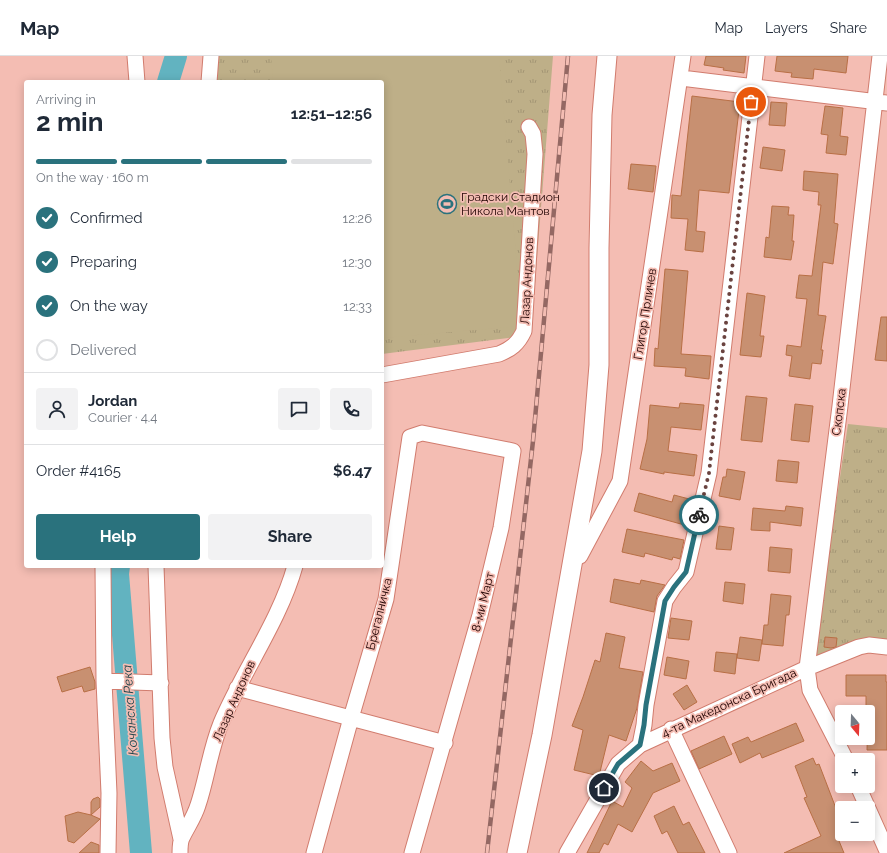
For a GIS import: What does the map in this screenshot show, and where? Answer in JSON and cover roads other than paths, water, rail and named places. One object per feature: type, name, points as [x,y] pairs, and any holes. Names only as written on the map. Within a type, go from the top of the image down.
[{"type":"street","points":[[135,56],[137,80]]},
{"type":"street","points":[[209,80],[211,56]]},
{"type":"street","points":[[517,853],[542,735],[592,451],[599,364],[599,248],[602,116],[607,56]]},
{"type":"street","name":"Глигор Прличев","points":[[573,558],[580,556],[620,481],[681,78],[683,56]]},
{"type":"street","points":[[640,745],[665,601],[686,572],[709,473],[757,56]]},
{"type":"street","name":"Скопска","points":[[842,753],[810,690],[806,668],[881,102],[880,56]]},
{"type":"street","points":[[681,78],[881,102]]},
{"type":"street","name":"Лазар Андонов","points":[[384,375],[499,354],[515,346],[521,338],[524,331],[535,162],[533,134],[529,127]]},
{"type":"street","name":"8-ми Март","points":[[410,437],[422,433],[513,451],[498,543],[480,615],[412,853]]},
{"type":"street","name":"Брегалничка","points":[[314,853],[351,718],[386,599],[410,437]]},
{"type":"street","points":[[103,568],[104,681],[109,793],[108,853]]},
{"type":"street","name":"Лазар Андонов","points":[[156,568],[162,738],[165,767],[180,846]]},
{"type":"street","name":"Лазар Андонов","points":[[180,846],[195,815],[203,791],[210,756],[220,724],[237,688],[269,628],[291,581],[294,568]]},
{"type":"street","name":"4-та Македонска Бригада","points":[[567,853],[618,764],[640,745],[671,729],[806,668],[859,647],[869,645],[887,647]]},
{"type":"street","points":[[104,681],[161,683]]},
{"type":"street","points":[[237,688],[444,743]]},
{"type":"street","points":[[671,729],[729,853]]},
{"type":"street","points":[[861,793],[887,851]]},
{"type":"waterway","name":"Кочанска Река","points":[[169,80],[176,56]]},
{"type":"waterway","name":"Кочанска Река","points":[[119,568],[118,574],[141,853]]},
{"type":"railway","points":[[487,853],[533,441],[568,56]]},
{"type":"place","name":"Градски Стадион Никола Мантов","points":[[447,204]]}]
